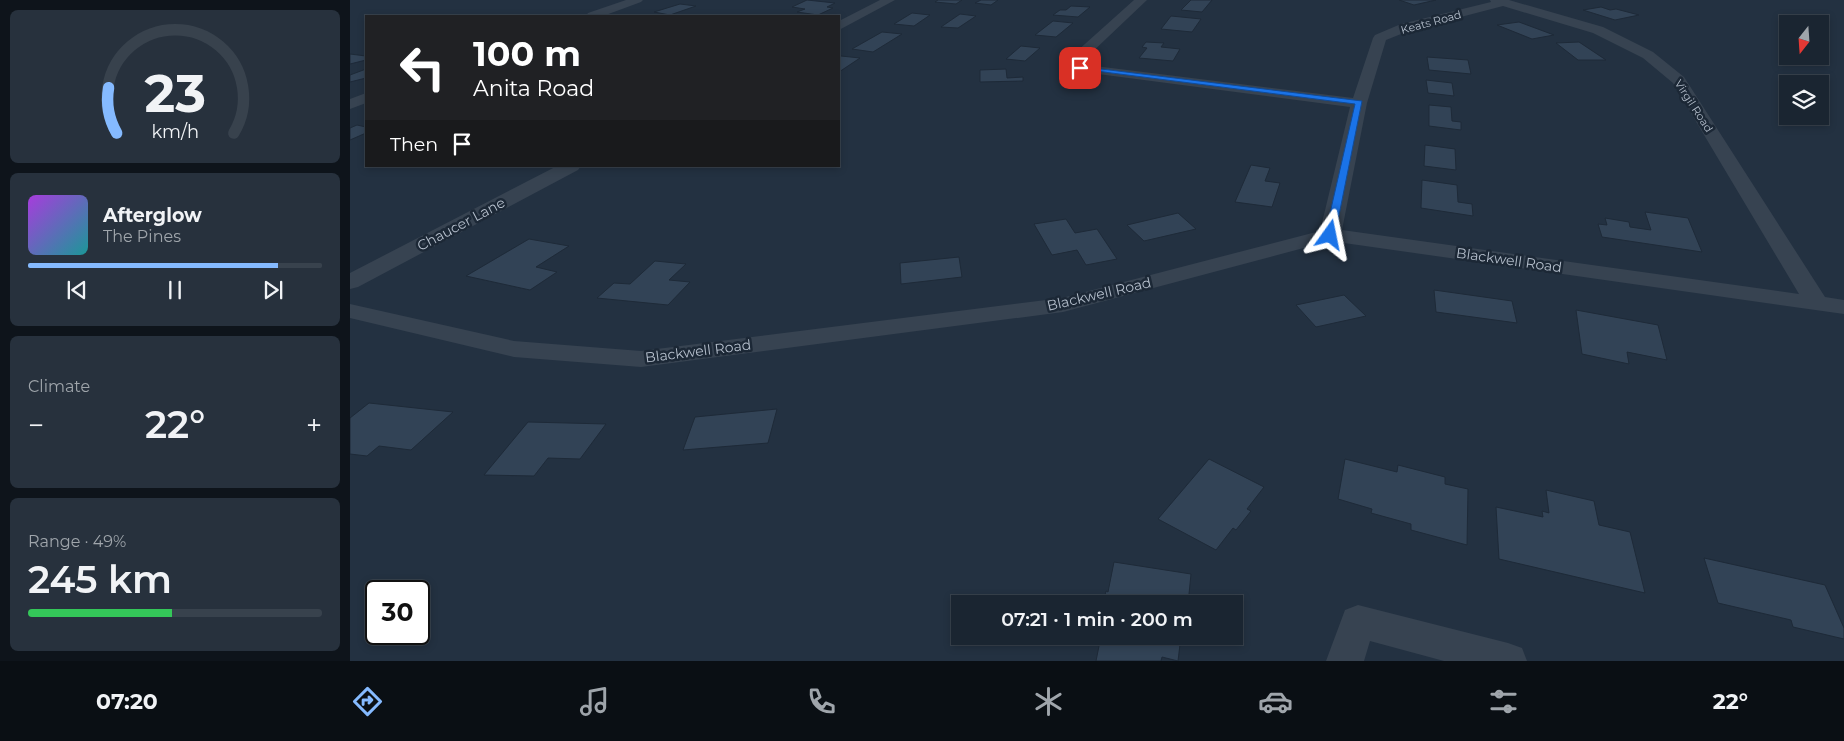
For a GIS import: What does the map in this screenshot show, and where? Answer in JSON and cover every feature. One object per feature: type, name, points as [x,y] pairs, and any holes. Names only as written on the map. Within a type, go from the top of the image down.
[{"type":"street","points":[[595,15],[637,0]]},
{"type":"street","points":[[840,25],[889,0]]},
{"type":"street","points":[[1141,0],[1081,55],[1080,68],[1359,103]]},
{"type":"street","name":"Keats Road","points":[[1330,235],[1359,103],[1380,38],[1406,27],[1500,1]]},
{"type":"street","name":"Virgil Road","points":[[1500,1],[1598,30],[1648,55],[1679,80],[1817,303]]},
{"type":"street","points":[[350,104],[365,98]]},
{"type":"street","name":"Chaucer Lane","points":[[350,282],[570,167]]},
{"type":"street","name":"Blackwell Road","points":[[350,311],[514,349],[641,359],[1063,305],[1330,235],[1844,307]]},
{"type":"street","points":[[1345,661],[1358,621],[1508,661]]},
{"type":"building","points":[[807,0],[835,3],[827,7],[833,8],[818,15],[797,12],[805,9],[792,7]]},
{"type":"building","points":[[938,0],[962,0],[956,4],[935,2]]},
{"type":"building","points":[[981,0],[998,0],[991,5],[975,3]]},
{"type":"building","points":[[1191,0],[1212,0],[1202,12],[1181,10]]},
{"type":"building","points":[[1399,0],[1436,0],[1414,5]]},
{"type":"building","points":[[680,4],[696,6],[670,15],[654,12]]},
{"type":"building","points":[[1071,6],[1090,7],[1078,17],[1053,15],[1060,10],[1066,10]]},
{"type":"building","points":[[1601,7],[1639,15],[1615,20],[1583,10]]},
{"type":"building","points":[[912,13],[930,15],[914,26],[894,24]]},
{"type":"building","points":[[960,14],[976,16],[958,28],[941,27]]},
{"type":"building","points":[[1171,16],[1201,19],[1192,32],[1161,29]]},
{"type":"building","points":[[1053,21],[1073,23],[1056,37],[1035,35]]},
{"type":"building","points":[[1519,22],[1554,35],[1532,39],[1497,25]]},
{"type":"building","points":[[882,32],[902,34],[873,52],[852,49]]},
{"type":"building","points":[[1146,42],[1164,43],[1161,47],[1180,49],[1173,61],[1139,58],[1147,48],[1142,47]]},
{"type":"building","points":[[1579,42],[1606,60],[1578,60],[1556,43]]},
{"type":"building","points":[[1021,46],[1040,48],[1025,61],[1006,59]]},
{"type":"building","points":[[350,54],[365,56],[365,60],[350,64]]},
{"type":"building","points":[[841,56],[860,58],[840,71]]},
{"type":"building","points":[[1427,57],[1468,60],[1471,74],[1429,70]]},
{"type":"building","points":[[365,69],[365,78],[350,82],[350,75]]},
{"type":"building","points":[[1006,69],[1007,78],[1023,77],[1023,81],[980,82],[980,70]]},
{"type":"building","points":[[1426,80],[1452,83],[1454,96],[1428,93]]},
{"type":"building","points":[[1429,105],[1451,107],[1452,121],[1461,122],[1461,130],[1429,126]]},
{"type":"building","points":[[357,125],[365,127],[365,133],[350,140],[350,128]]},
{"type":"building","points":[[1425,145],[1455,149],[1456,170],[1424,166]]},
{"type":"building","points":[[1251,165],[1270,168],[1265,181],[1280,183],[1272,207],[1235,202]]},
{"type":"building","points":[[1422,180],[1457,185],[1458,202],[1472,204],[1473,216],[1421,208]]},
{"type":"building","points":[[1645,212],[1688,218],[1702,252],[1602,237],[1598,224],[1607,225],[1605,218],[1629,222],[1630,227],[1651,230]]},
{"type":"building","points":[[1178,213],[1196,229],[1144,241],[1127,225]]},
{"type":"building","points":[[1066,219],[1075,233],[1097,229],[1117,259],[1086,265],[1077,250],[1052,255],[1034,224]]},
{"type":"building","points":[[529,239],[569,246],[536,267],[557,272],[530,290],[466,276]]},
{"type":"building","points":[[959,257],[962,277],[901,284],[900,263]]},
{"type":"building","points":[[655,261],[686,264],[669,280],[690,282],[668,305],[597,298],[614,283],[630,284]]},
{"type":"building","points":[[1434,290],[1512,301],[1517,323],[1436,312]]},
{"type":"building","points":[[1344,295],[1366,316],[1316,327],[1296,305]]},
{"type":"building","points":[[1576,310],[1658,325],[1667,360],[1627,352],[1629,364],[1582,354]]},
{"type":"building","points":[[369,403],[453,412],[411,450],[379,446],[367,456],[350,454],[350,418]]},
{"type":"building","points":[[777,409],[768,443],[683,450],[695,417]]},
{"type":"building","points":[[528,422],[606,424],[580,459],[548,458],[534,476],[484,475]]},
{"type":"building","points":[[1209,459],[1264,487],[1247,509],[1251,511],[1236,530],[1233,528],[1216,550],[1158,519]]},
{"type":"building","points":[[1345,459],[1397,472],[1398,465],[1445,477],[1445,484],[1468,489],[1467,545],[1411,530],[1411,524],[1371,513],[1372,509],[1338,499]]},
{"type":"building","points":[[1546,490],[1594,501],[1599,525],[1630,532],[1645,593],[1499,559],[1496,507],[1543,517],[1542,511],[1549,513]]},
{"type":"building","points":[[1704,558],[1825,585],[1844,628],[1844,639],[1793,627],[1791,620],[1718,603]]},
{"type":"building","points":[[1114,562],[1191,574],[1189,595],[1105,595],[1106,591],[1108,592]]},
{"type":"building","points":[[1099,645],[1180,645],[1178,661],[1162,657],[1161,661],[1096,661]]},
{"type":"route","points":[[1080,68],[1359,103],[1330,235]]}]
